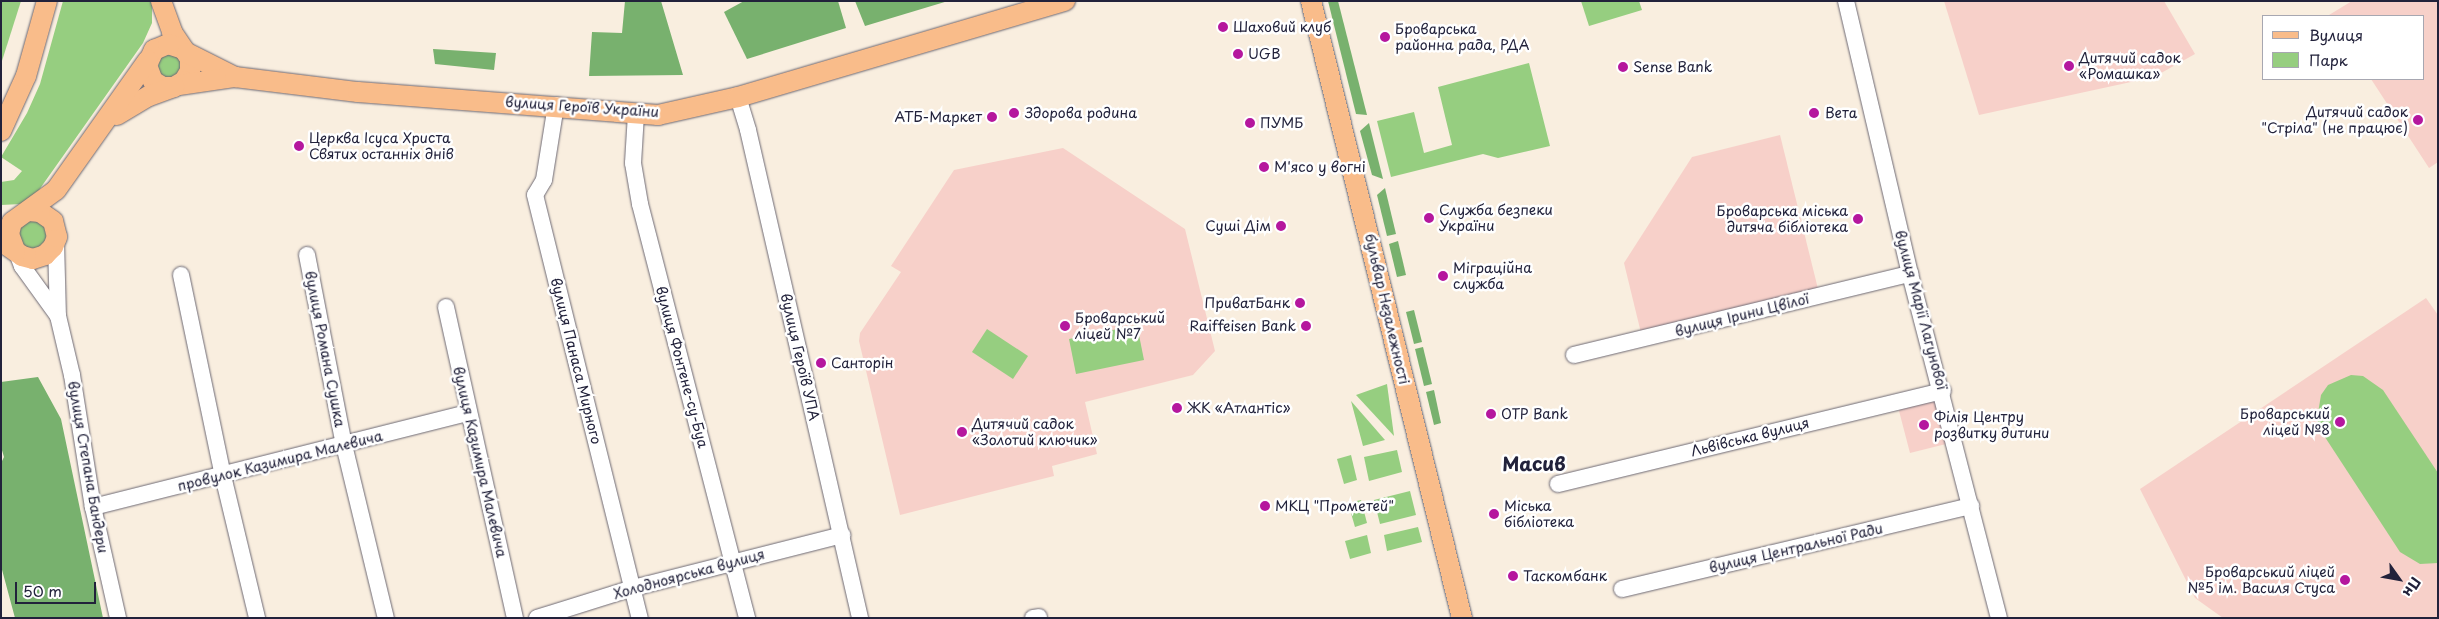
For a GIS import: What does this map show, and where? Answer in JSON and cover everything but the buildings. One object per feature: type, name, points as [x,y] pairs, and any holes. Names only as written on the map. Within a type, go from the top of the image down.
[{"type":"main road","name":"вулиця Героїв України","points":[[176,86],[235,77],[358,92],[658,115],[738,97],[1064,1]]},
{"type":"main road","name":"бульвар Незалежності","points":[[1311,1],[1462,618]]},
{"type":"main road","points":[[101,128],[135,104],[176,86],[190,71],[185,51],[162,2]]},
{"type":"main road","points":[[67,176],[58,201],[56,236],[50,252],[39,258],[28,258],[11,248],[9,234],[12,222],[52,195],[101,128],[149,57],[160,31],[162,2]]},
{"type":"main road","points":[[1,101],[40,3]]},
{"type":"main road","points":[[1,131],[32,59],[40,3]]},
{"type":"main road","points":[[176,86],[163,87],[153,81],[148,71],[149,57],[163,45],[174,44],[185,51]]},
{"type":"main road","name":"вулиця Героїв України","points":[[185,51],[235,77]]},
{"type":"main road","points":[[1,211],[45,214],[56,236]]},
{"type":"street","name":"вулиця Марії Лагунової","points":[[1846,1],[1910,274],[1943,390],[1998,618]]},
{"type":"street","name":"вулиця Героїв УПА","points":[[738,97],[748,130],[860,618]]},
{"type":"street","name":"вулиця Панаса Мирного","points":[[556,106],[544,180],[535,195],[640,618]]},
{"type":"street","name":"вулиця Фонтене-су-Буа","points":[[636,114],[633,163],[640,204],[747,618]]},
{"type":"street","name":"вулиця Степана Бандери","points":[[56,236],[58,316],[72,376],[93,507],[118,618]]},
{"type":"street","name":"вулиця Степана Бандери","points":[[11,248],[58,316]]},
{"type":"street","name":"вулиця Романа Сушка","points":[[306,255],[344,445],[386,618]]},
{"type":"street","name":"вулиця Ірини Цвілої","points":[[1574,355],[1910,274]]},
{"type":"street","points":[[181,275],[223,476],[257,618]]},
{"type":"street","name":"вулиця Казимира Малевича","points":[[446,307],[468,414],[515,618]]},
{"type":"street","name":"Львівська вулиця","points":[[1558,484],[1943,390]]},
{"type":"street","name":"провулок Казимира Малевича","points":[[93,507],[468,414]]},
{"type":"street","name":"вулиця Центральної Ради","points":[[1622,589],[1971,506]]},
{"type":"street","name":"Холодноярська вулиця","points":[[537,618],[632,588],[842,534]]},
{"type":"shaded area","name":"Дитячий садок «Ромашка»","points":[[1944,1],[2164,1],[2195,54],[2154,77],[1979,115]]},
{"type":"shaded area","name":"Дитячий садок \"Стріла\" (не працює)","points":[[2352,1],[2438,1],[2438,162],[2429,168],[2372,80],[2424,80],[2424,15],[2329,15]]},
{"type":"shaded area","points":[[1780,135],[1819,293],[1642,337],[1624,263],[1692,157]]},
{"type":"shaded area","name":"Броварський ліцей №7","points":[[1063,148],[1185,229],[1215,351],[1193,375],[1085,402],[1097,454],[1052,466],[1054,476],[900,515],[859,341],[860,333],[901,272],[891,266],[954,170]]},
{"type":"shaded area","name":"Броварський ліцей №8","points":[[2426,298],[2438,315],[2438,618],[2223,618],[2195,598],[2140,489]]},
{"type":"shaded area","name":"Філія Центру розвитку дитини","points":[[1938,397],[1950,443],[1910,453],[1898,407]]},
{"type":"green space","points":[[1,1],[21,1],[1,64]]},
{"type":"green space","points":[[63,1],[152,1],[152,23],[143,43],[39,190],[21,204],[1,205],[1,182],[14,180],[22,171],[1,157],[27,113],[40,84]]},
{"type":"green space","points":[[625,1],[661,1],[683,75],[589,76],[592,32],[622,33]]},
{"type":"green space","points":[[744,1],[838,1],[846,28],[747,59],[724,12]]},
{"type":"green space","points":[[855,1],[948,1],[865,26]]},
{"type":"green space","points":[[1328,1],[1338,1],[1367,115],[1356,114]]},
{"type":"green space","points":[[1581,1],[1639,1],[1642,10],[1589,26]]},
{"type":"green space","points":[[433,49],[496,53],[494,70],[435,64]]},
{"type":"green space","points":[[160,54],[180,56],[180,78],[157,78]]},
{"type":"green space","points":[[1529,63],[1550,146],[1498,158],[1483,154],[1391,177],[1377,121],[1414,112],[1424,153],[1452,145],[1438,87]]},
{"type":"green space","points":[[1369,123],[1383,179],[1372,175],[1360,131]]},
{"type":"green space","points":[[1385,188],[1396,234],[1387,236],[1377,195]]},
{"type":"green space","points":[[35,216],[51,234],[38,250],[22,246],[17,228]]},
{"type":"green space","points":[[1398,241],[1406,275],[1397,277],[1389,244]]},
{"type":"green space","points":[[1414,310],[1422,342],[1414,344],[1406,312]]},
{"type":"green space","points":[[1137,325],[1144,360],[1076,374],[1069,339]]},
{"type":"green space","points":[[987,329],[1028,356],[1013,379],[972,352]]},
{"type":"green space","points":[[1423,347],[1432,384],[1424,386],[1415,349]]},
{"type":"green space","points":[[2351,375],[2363,376],[2383,390],[2438,473],[2438,563],[2420,564],[2400,552],[2321,431],[2317,419],[2321,395],[2328,385]]},
{"type":"green space","points":[[38,377],[61,419],[103,618],[15,618],[1,566],[1,463],[4,457],[1,447],[1,382]]},
{"type":"green space","points":[[1387,384],[1394,436],[1356,395]]},
{"type":"green space","points":[[1434,390],[1441,423],[1434,425],[1426,392]]},
{"type":"green space","points":[[1351,401],[1385,440],[1363,446]]},
{"type":"green space","points":[[1397,450],[1402,472],[1369,481],[1364,457]]},
{"type":"green space","points":[[1351,455],[1357,480],[1344,484],[1337,459]]},
{"type":"green space","points":[[1410,491],[1416,515],[1380,524],[1374,500]]},
{"type":"green space","points":[[1361,500],[1367,523],[1355,527],[1348,503]]},
{"type":"green space","points":[[1418,527],[1422,542],[1387,551],[1384,535]]},
{"type":"green space","points":[[1367,535],[1371,553],[1350,559],[1345,541]]},
{"type":"place","name":"Шаховий клуб","points":[[1223,27]]},
{"type":"place","name":"Броварська районна рада, РДА","points":[[1385,37]]},
{"type":"place","name":"UGB","points":[[1238,54]]},
{"type":"place","name":"Дитячий садок «Ромашка»","points":[[2069,66]]},
{"type":"place","name":"Sense Bank","points":[[1623,67]]},
{"type":"place","name":"Здорова родина","points":[[1014,113]]},
{"type":"place","name":"Вета","points":[[1814,113]]},
{"type":"place","name":"АТБ-Маркет","points":[[992,117]]},
{"type":"place","name":"Дитячий садок \"Стріла\" (не працює)","points":[[2418,120]]},
{"type":"place","name":"ПУМБ","points":[[1250,123]]},
{"type":"place","name":"Церква Ісуса Христа Святих останніх днів","points":[[299,146]]},
{"type":"place","name":"М'ясо у вогні","points":[[1264,167]]},
{"type":"place","name":"Служба безпеки України","points":[[1429,218]]},
{"type":"place","name":"Броварська міська дитяча бібліотека","points":[[1858,219]]},
{"type":"place","name":"Суші Дім","points":[[1281,226]]},
{"type":"place","name":"Міграційна служба","points":[[1443,276]]},
{"type":"place","name":"ПриватБанк","points":[[1300,303]]},
{"type":"place","name":"Броварський ліцей №7","points":[[1065,326]]},
{"type":"place","name":"Raiffeisen Bank","points":[[1306,326]]},
{"type":"place","name":"Санторін","points":[[821,363]]},
{"type":"place","name":"ЖК «Атлантіс»","points":[[1177,408]]},
{"type":"place","name":"OTP Bank","points":[[1491,414]]},
{"type":"place","name":"Броварський ліцей №8","points":[[2340,422]]},
{"type":"place","name":"Філія Центру розвитку дитини","points":[[1924,425]]},
{"type":"place","name":"Дитячий садок «Золотий ключик»","points":[[962,432]]},
{"type":"place","name":"МКЦ \"Прометей\"","points":[[1265,506]]},
{"type":"place","name":"Міська бібліотека","points":[[1494,514]]},
{"type":"place","name":"Таскомбанк","points":[[1513,576]]},
{"type":"place","name":"Броварський ліцей №5 ім. Василя Стуса","points":[[2345,580]]},
{"type":"district","name":"Масив","points":[[1534,464]]}]
